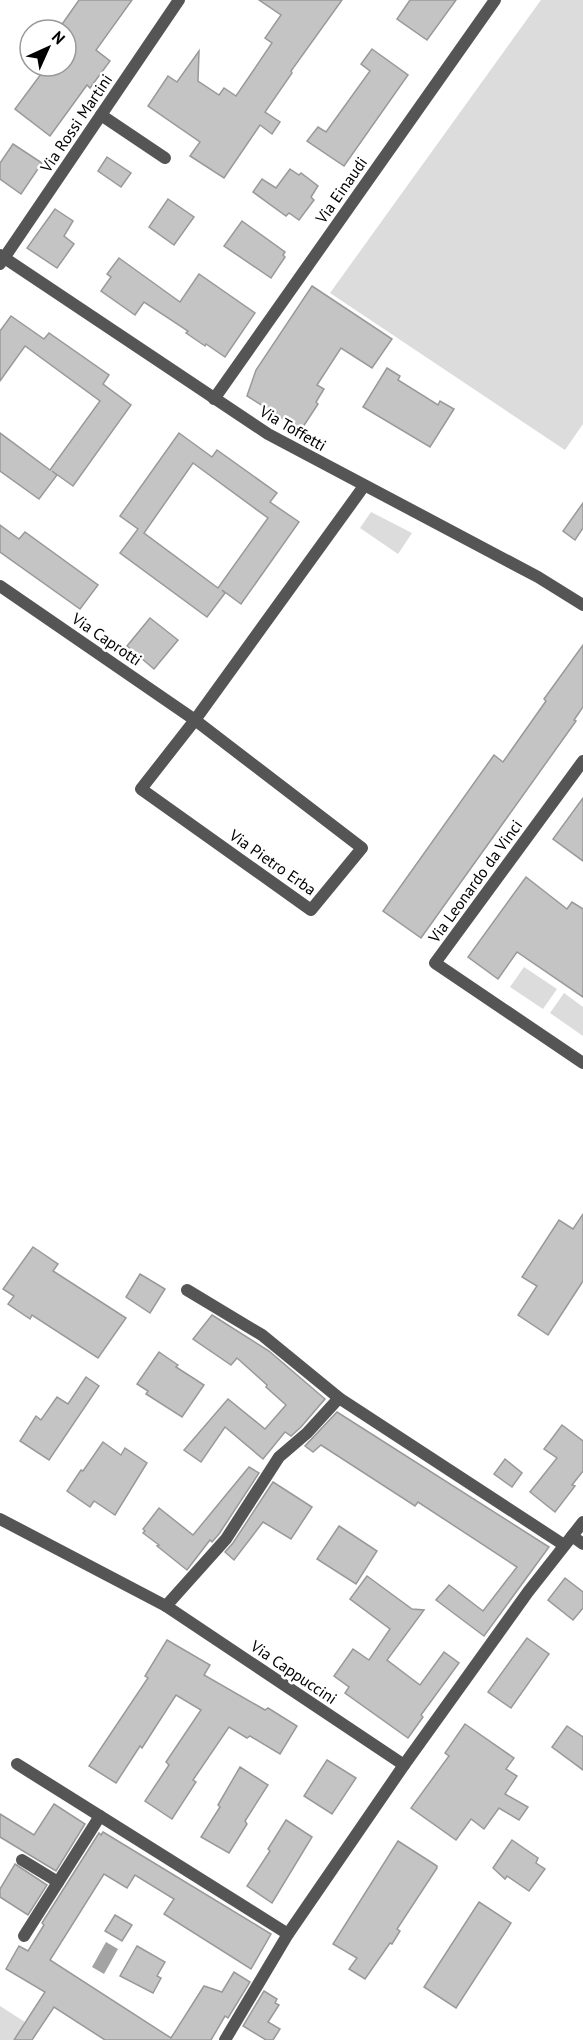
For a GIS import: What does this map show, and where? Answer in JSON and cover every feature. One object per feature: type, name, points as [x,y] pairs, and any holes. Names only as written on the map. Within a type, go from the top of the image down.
[{"type":"street","name":"Via Rossi Martini","points":[[1,259],[179,0]]},
{"type":"street","name":"Via Einaudi","points":[[214,399],[495,0]]},
{"type":"street","points":[[101,115],[165,158]]},
{"type":"street","name":"Via Toffetti","points":[[1,259],[268,434],[538,577],[583,605]]},
{"type":"street","name":"Via Pietro Erba","points":[[195,720],[362,848],[310,910],[141,789],[195,720],[364,486]]},
{"type":"street","name":"Via Caprotti","points":[[0,586],[195,720]]},
{"type":"street","name":"Via Leonardo da Vinci","points":[[583,761],[435,963],[583,1063]]},
{"type":"street","points":[[187,1290],[262,1335],[339,1398],[568,1540],[583,1544]]},
{"type":"street","points":[[166,1606],[226,1539],[279,1457],[307,1433],[339,1398]]},
{"type":"street","name":"Via Cappuccini","points":[[0,1519],[166,1606],[404,1765]]},
{"type":"street","points":[[225,2040],[288,1934],[404,1765],[485,1650],[583,1522]]},
{"type":"street","points":[[17,1764],[288,1934]]},
{"type":"street","points":[[24,1936],[100,1816]]},
{"type":"street","points":[[22,1860],[58,1882]]},
{"type":"shaded area","points":[[541,0],[583,0],[583,424],[565,450],[330,293]]},
{"type":"shaded area","points":[[371,512],[412,533],[398,554],[360,528]]},
{"type":"shaded area","points":[[524,967],[557,989],[543,1009],[510,987]]},
{"type":"shaded area","points":[[564,993],[583,1007],[583,1036],[550,1013]]},
{"type":"shaded area","points":[[106,1942],[118,1949],[104,1974],[92,1967]]},
{"type":"shaded area","points":[[0,2006],[25,2022],[14,2040],[0,2040]]},
{"type":"building","points":[[79,0],[132,0],[96,50],[110,61],[90,88],[87,85],[50,136],[15,109],[38,78],[78,78],[78,18],[66,18]]},
{"type":"building","points":[[259,0],[342,0],[291,71],[292,73],[265,112],[280,122],[272,134],[260,125],[224,178],[190,156],[200,142],[148,106],[168,76],[177,82],[199,51],[198,81],[219,95],[224,88],[236,96],[272,43],[265,38],[281,15]]},
{"type":"building","points":[[410,0],[456,0],[427,40],[397,19]]},
{"type":"building","points":[[372,49],[408,75],[344,166],[307,141],[318,127],[326,132],[370,71],[361,64]]},
{"type":"building","points":[[13,144],[42,163],[21,194],[0,179],[0,163]]},
{"type":"building","points":[[107,157],[131,173],[121,187],[98,171]]},
{"type":"building","points":[[290,169],[299,175],[301,173],[318,186],[311,197],[314,200],[299,220],[289,213],[286,216],[253,192],[262,179],[276,188]]},
{"type":"building","points":[[168,199],[194,217],[174,245],[149,227]]},
{"type":"building","points":[[55,209],[73,221],[64,236],[74,244],[57,268],[27,248]]},
{"type":"building","points":[[242,221],[285,252],[283,255],[285,257],[271,278],[224,246]]},
{"type":"building","points":[[119,258],[180,302],[199,274],[255,313],[225,357],[206,344],[205,346],[186,333],[188,331],[144,302],[135,315],[101,291],[111,277],[107,274]]},
{"type":"building","points":[[312,286],[392,339],[372,368],[341,348],[317,385],[324,389],[316,402],[318,404],[301,430],[247,396],[256,370]]},
{"type":"building","points":[[11,316],[44,339],[49,333],[109,375],[103,384],[131,405],[73,486],[52,471],[57,475],[39,499],[0,471],[0,433],[50,470],[100,401],[25,346],[0,381],[0,331]]},
{"type":"building","points":[[387,368],[400,376],[398,380],[438,405],[440,401],[454,409],[430,447],[363,407]]},
{"type":"building","points":[[179,433],[212,457],[217,450],[277,493],[270,502],[299,522],[241,604],[222,590],[225,593],[207,617],[120,553],[138,529],[120,516]],"holes":[[[193,463],[268,518],[218,588],[144,533]]]},
{"type":"building","points":[[583,503],[583,528],[575,540],[563,531]]},
{"type":"building","points":[[0,525],[19,539],[25,532],[98,585],[80,609],[0,552]]},
{"type":"building","points":[[150,618],[178,640],[154,669],[127,646]]},
{"type":"building","points":[[583,645],[583,707],[574,720],[576,721],[421,938],[383,911],[494,755],[503,762]]},
{"type":"building","points":[[583,798],[583,861],[553,839]]},
{"type":"building","points":[[526,877],[567,909],[572,902],[583,909],[583,997],[517,952],[498,979],[468,957]]},
{"type":"building","points":[[583,1214],[583,1281],[548,1335],[518,1315],[537,1286],[522,1277],[559,1220],[573,1229]]},
{"type":"building","points":[[33,1247],[58,1264],[53,1271],[126,1318],[98,1358],[32,1315],[30,1319],[8,1304],[14,1296],[3,1289]]},
{"type":"building","points":[[140,1274],[165,1289],[150,1313],[126,1297]]},
{"type":"building","points":[[212,1315],[269,1351],[325,1399],[291,1436],[285,1432],[263,1459],[225,1427],[201,1462],[184,1450],[228,1399],[265,1429],[286,1405],[237,1358],[231,1365],[193,1339]]},
{"type":"building","points":[[159,1352],[178,1365],[176,1367],[204,1385],[182,1417],[146,1394],[148,1391],[137,1384]]},
{"type":"building","points":[[86,1377],[99,1386],[49,1460],[20,1441],[36,1416],[41,1420],[57,1397],[68,1404]]},
{"type":"building","points":[[337,1412],[549,1547],[484,1636],[436,1600],[449,1585],[483,1611],[517,1567],[418,1502],[415,1506],[321,1445],[313,1452],[305,1446]]},
{"type":"building","points":[[562,1425],[583,1441],[583,1471],[572,1485],[575,1486],[555,1512],[530,1492],[557,1458],[544,1449]]},
{"type":"building","points":[[103,1442],[121,1455],[125,1448],[147,1463],[115,1515],[94,1501],[90,1507],[67,1491]]},
{"type":"building","points":[[505,1459],[522,1473],[512,1487],[494,1474]]},
{"type":"building","points":[[249,1467],[259,1473],[219,1534],[212,1542],[210,1540],[187,1570],[143,1533],[145,1531],[143,1529],[159,1508],[193,1535]]},
{"type":"building","points":[[273,1482],[312,1507],[291,1539],[263,1522],[234,1560],[225,1552]]},
{"type":"building","points":[[339,1526],[377,1551],[356,1584],[317,1559]]},
{"type":"building","points":[[367,1576],[412,1609],[424,1610],[387,1660],[420,1685],[444,1652],[459,1663],[421,1715],[423,1717],[408,1738],[345,1693],[349,1687],[334,1676],[353,1649],[369,1660],[390,1629],[350,1599]]},
{"type":"building","points":[[565,1578],[583,1592],[583,1608],[573,1620],[548,1600]]},
{"type":"building","points":[[527,1638],[549,1654],[511,1708],[488,1692]]},
{"type":"building","points":[[167,1640],[210,1665],[204,1675],[265,1710],[268,1708],[297,1726],[280,1754],[250,1736],[247,1738],[229,1727],[193,1780],[196,1782],[172,1819],[145,1801],[169,1765],[166,1762],[201,1710],[176,1695],[116,1783],[89,1766],[148,1678],[145,1676]]},
{"type":"building","points":[[465,1724],[514,1758],[506,1769],[517,1776],[505,1794],[528,1807],[519,1820],[499,1808],[484,1829],[471,1819],[456,1840],[411,1808],[449,1756],[445,1753]]},
{"type":"building","points":[[567,1726],[583,1737],[583,1770],[552,1747]]},
{"type":"building","points":[[327,1760],[356,1778],[332,1814],[304,1796]]},
{"type":"building","points":[[240,1767],[268,1785],[245,1821],[247,1824],[229,1853],[201,1837],[220,1807],[218,1805]]},
{"type":"building","points":[[54,1804],[85,1824],[56,1871],[0,1837],[0,1814],[34,1835]]},
{"type":"building","points":[[286,1820],[312,1837],[272,1903],[247,1886],[270,1851],[268,1849]]},
{"type":"building","points":[[103,1832],[271,1934],[251,1969],[164,1914],[174,1899],[135,1875],[127,1888],[104,1874],[50,1960],[171,2038],[204,1986],[222,1992],[234,1972],[250,1982],[228,2018],[225,2016],[211,2040],[105,2040],[54,2007],[32,2040],[14,2040],[45,1992],[6,1969],[19,1946],[28,1951],[44,1925],[42,1923],[99,1833],[101,1835]]},
{"type":"building","points":[[512,1840],[538,1858],[536,1863],[545,1869],[529,1891],[507,1876],[505,1879],[493,1868]]},
{"type":"building","points":[[398,1841],[437,1868],[397,1929],[400,1931],[392,1944],[390,1943],[365,1979],[349,1969],[357,1958],[333,1944]]},
{"type":"building","points":[[15,1864],[47,1885],[28,1915],[0,1897],[0,1889]]},
{"type":"building","points":[[479,1902],[511,1923],[456,2008],[424,1987]]},
{"type":"building","points":[[115,1915],[132,1925],[122,1941],[105,1931]]},
{"type":"building","points":[[137,1946],[165,1962],[157,1976],[161,1978],[153,1993],[120,1976]]},
{"type":"building","points":[[264,1991],[277,1999],[275,2003],[279,2005],[268,2022],[280,2029],[273,2040],[266,2040],[243,2026]]}]
